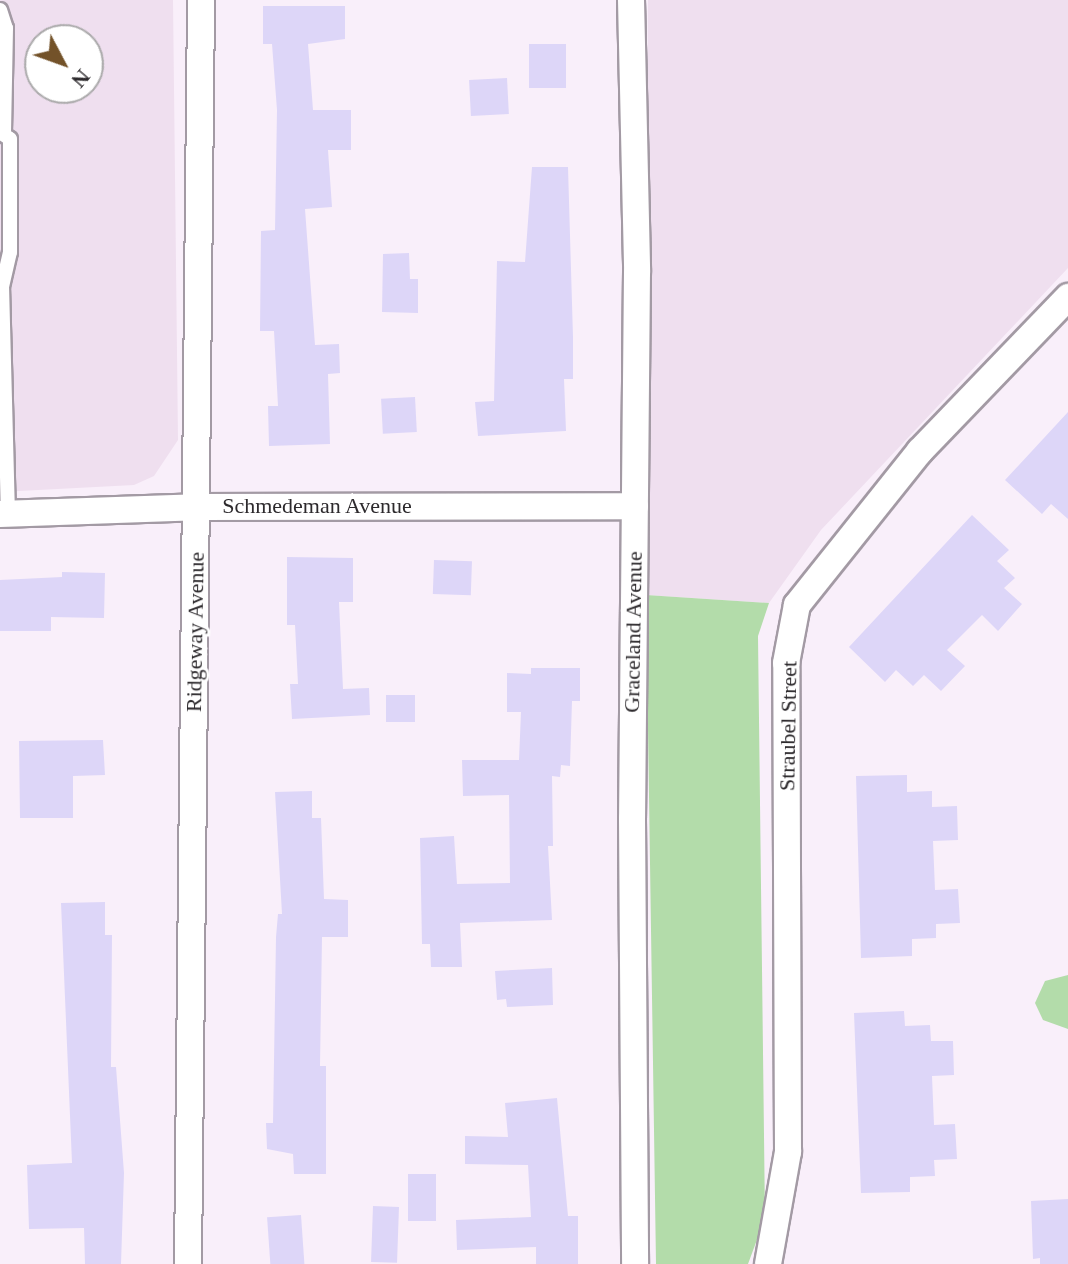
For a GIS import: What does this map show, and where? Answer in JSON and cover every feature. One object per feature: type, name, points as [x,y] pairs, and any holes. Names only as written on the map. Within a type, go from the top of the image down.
[{"type":"street","name":"Ridgeway Avenue","points":[[188,1264],[201,0]]},
{"type":"street","name":"Graceland Avenue","points":[[631,0],[637,272],[635,1264]]},
{"type":"street","name":"Straubel Street","points":[[770,1261],[788,1152],[786,663],[797,605],[920,451],[1068,297]]},
{"type":"street","name":"Schmedeman Avenue","points":[[4,514],[196,507],[635,506]]},
{"type":"lane","points":[[0,10],[6,28],[2,132],[10,139],[2,286],[4,514]]},
{"type":"shaded area","points":[[0,0],[173,0],[178,440],[154,476],[134,485],[0,492]]},
{"type":"shaded area","points":[[648,0],[1068,0],[1068,268],[821,530],[769,603],[646,595]]},
{"type":"green space","points":[[646,595],[769,603],[758,636],[765,1218],[748,1264],[656,1264]]},
{"type":"green space","points":[[1068,975],[1068,1029],[1043,1020],[1035,1003],[1045,981]]},
{"type":"building","points":[[263,6],[345,6],[345,39],[308,44],[313,110],[351,110],[351,150],[328,150],[332,207],[305,209],[315,345],[339,344],[340,373],[328,374],[330,444],[269,446],[268,406],[278,406],[274,331],[260,331],[261,231],[275,230],[277,110],[272,44],[263,44]]},
{"type":"building","points":[[529,44],[566,44],[566,88],[529,88]]},
{"type":"building","points":[[507,78],[509,114],[471,116],[469,80]]},
{"type":"building","points":[[532,167],[568,167],[573,379],[564,379],[566,431],[478,436],[475,402],[494,401],[497,261],[525,262]]},
{"type":"building","points":[[409,253],[410,279],[418,279],[418,313],[382,312],[383,254]]},
{"type":"building","points":[[415,397],[417,432],[383,434],[381,399]]},
{"type":"building","points":[[1068,412],[1068,519],[1051,504],[1042,514],[1005,480]]},
{"type":"building","points":[[972,515],[1009,550],[997,561],[1015,578],[1004,588],[1022,604],[998,631],[982,615],[947,650],[965,666],[941,691],[924,675],[913,686],[896,670],[885,682],[849,647]]},
{"type":"building","points":[[287,557],[353,558],[353,602],[339,602],[343,689],[369,688],[370,715],[292,719],[290,684],[298,684],[295,625],[287,625]]},
{"type":"building","points":[[434,560],[472,561],[471,595],[433,594]]},
{"type":"building","points":[[62,572],[105,573],[104,618],[51,617],[51,631],[0,631],[0,580],[62,577]]},
{"type":"building","points":[[531,668],[580,668],[580,701],[572,701],[570,766],[561,765],[560,777],[552,776],[553,846],[548,846],[552,920],[460,923],[462,967],[431,967],[430,944],[422,944],[420,838],[454,836],[457,884],[510,883],[509,795],[463,796],[462,760],[519,760],[521,712],[507,712],[507,673],[531,674]]},
{"type":"building","points":[[386,695],[415,695],[415,722],[386,722]]},
{"type":"building","points":[[103,740],[105,775],[73,776],[73,818],[20,818],[19,741]]},
{"type":"building","points":[[907,775],[907,792],[932,791],[932,807],[957,806],[958,840],[933,841],[935,890],[958,889],[960,923],[936,924],[936,938],[912,939],[912,956],[861,958],[856,776]]},
{"type":"building","points":[[312,791],[312,818],[321,818],[324,899],[348,900],[348,937],[322,937],[320,1066],[326,1066],[326,1174],[294,1174],[293,1154],[267,1149],[266,1123],[273,1123],[276,937],[278,914],[282,914],[275,792]]},
{"type":"building","points":[[105,902],[105,935],[112,935],[111,1067],[116,1067],[124,1173],[121,1264],[85,1264],[84,1228],[29,1229],[27,1165],[72,1163],[61,903]]},
{"type":"building","points":[[552,968],[553,1005],[507,1007],[506,999],[497,1000],[495,971]]},
{"type":"building","points":[[904,1011],[905,1026],[930,1025],[931,1041],[953,1041],[954,1075],[932,1076],[934,1125],[955,1124],[957,1159],[934,1160],[935,1176],[910,1177],[910,1192],[861,1193],[854,1013]]},
{"type":"building","points":[[557,1098],[568,1216],[578,1216],[578,1264],[536,1264],[536,1247],[457,1250],[456,1220],[531,1217],[528,1165],[465,1164],[465,1136],[508,1137],[505,1103]]},
{"type":"building","points":[[408,1174],[436,1174],[436,1221],[408,1221]]},
{"type":"building","points":[[1068,1199],[1068,1264],[1040,1264],[1040,1258],[1033,1259],[1031,1201]]},
{"type":"building","points":[[373,1206],[399,1207],[397,1263],[371,1262]]},
{"type":"building","points":[[301,1215],[304,1264],[270,1264],[267,1217]]}]
